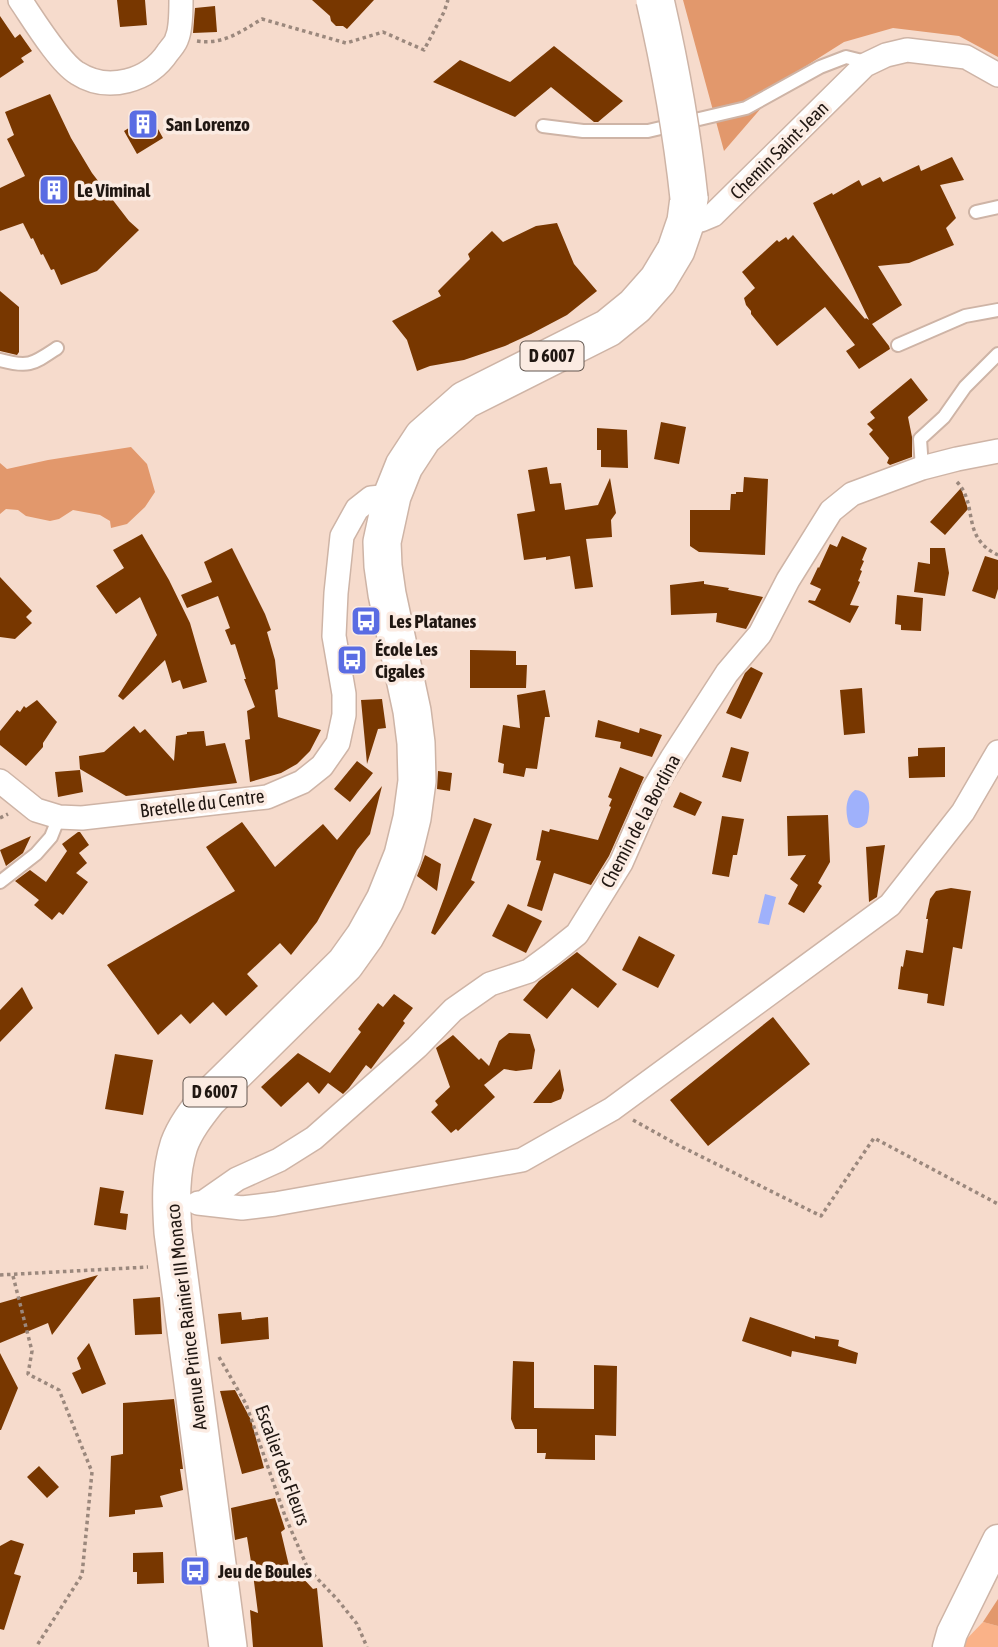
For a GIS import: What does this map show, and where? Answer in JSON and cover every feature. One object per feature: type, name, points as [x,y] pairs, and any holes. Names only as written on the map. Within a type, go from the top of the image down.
[{"type":"main road","name":"Avenue Prince Rainier III Monaco","points":[[228,1647],[173,1231],[188,1203],[172,1176],[180,1143],[191,1121],[208,1099],[345,964],[365,936],[385,900],[403,855],[415,793],[416,743],[412,711],[387,594],[382,542],[391,496],[404,466],[423,437],[465,400],[608,328],[635,306],[658,280],[676,250],[687,209],[685,166],[655,0]]},
{"type":"street","points":[[20,0],[56,51],[76,73],[95,82],[117,83],[144,75],[163,59],[177,38],[181,0]]},
{"type":"street","name":"Chemin Saint-Jean","points":[[687,209],[701,220],[713,215],[864,65],[886,55],[907,50],[966,58],[998,75]]},
{"type":"street","name":"Chemin de la Bordina","points":[[188,1203],[279,1160],[314,1138],[417,1048],[453,1010],[491,984],[529,971],[576,934],[621,863],[653,790],[672,758],[727,673],[760,634],[788,580],[831,511],[852,494],[928,467],[998,451]]},
{"type":"street","name":"Bretelle du Centre","points":[[0,781],[36,810],[59,817],[82,818],[267,797],[302,782],[322,766],[338,743],[344,715],[344,694],[334,636],[335,593],[342,536],[357,509],[371,498],[391,496]]},
{"type":"street","points":[[340,562],[355,548],[382,542]]},
{"type":"street","points":[[188,1203],[242,1208],[275,1204],[522,1160],[612,1109],[890,905],[963,812],[998,752]]},
{"type":"street","points":[[947,1647],[998,1540]]},
{"type":"lane","name":"Chemin Saint-Jean","points":[[543,126],[583,131],[648,131],[746,108],[820,66],[846,57],[858,60],[864,65]]},
{"type":"lane","points":[[976,212],[998,206]]},
{"type":"lane","points":[[898,345],[965,316],[998,310]]},
{"type":"lane","points":[[0,360],[21,366],[40,359],[57,348]]},
{"type":"lane","points":[[928,467],[919,439],[944,417],[965,387],[998,354]]},
{"type":"lane","points":[[0,882],[36,854],[51,837],[59,817]]},
{"type":"path","points":[[177,38],[209,43],[230,38],[262,19],[346,43],[383,32],[424,50],[448,0]]},
{"type":"path","points":[[928,467],[952,477],[964,489],[973,529],[985,549],[998,555]]},
{"type":"path","points":[[612,1109],[821,1216],[874,1138],[998,1204]]},
{"type":"path","points":[[0,1275],[148,1268],[148,1255]]},
{"type":"path","points":[[13,1276],[32,1351],[28,1374],[59,1390],[92,1472],[82,1575],[36,1647]]},
{"type":"path","name":"Escalier des Fleurs","points":[[215,1350],[246,1404],[285,1516],[308,1569],[357,1624],[367,1647]]},
{"type":"shaded area","points":[[683,0],[998,0],[998,57],[959,36],[893,28],[844,42],[787,78],[724,151]]},
{"type":"shaded area","points":[[131,447],[147,464],[155,492],[145,507],[127,524],[111,528],[110,521],[100,515],[73,510],[50,521],[26,516],[18,510],[6,509],[0,514],[0,463],[7,469]]},
{"type":"shaded area","points":[[998,1599],[998,1626],[983,1622]]},
{"type":"shaded area","points":[[983,1622],[998,1626],[998,1647],[959,1647]]},
{"type":"water","points":[[855,790],[865,794],[869,802],[867,823],[858,828],[849,824],[847,815],[848,801]]},
{"type":"water","points":[[765,894],[776,897],[769,925],[758,923]]},
{"type":"building","points":[[117,0],[145,0],[147,25],[120,27]]},
{"type":"building","points":[[312,0],[374,0],[347,29],[336,26],[330,16]]},
{"type":"building","points":[[215,6],[217,32],[193,33],[195,8]]},
{"type":"building","points":[[0,16],[15,38],[20,34],[32,51],[21,58],[24,62],[0,78]]},
{"type":"building","points":[[554,46],[623,101],[598,122],[594,122],[551,87],[515,117],[433,82],[460,60],[510,82]]},
{"type":"building","name":"Le Viminal","points":[[50,94],[71,138],[92,173],[139,230],[97,271],[61,285],[54,269],[51,270],[23,223],[0,231],[0,188],[25,176],[7,139],[14,135],[5,112]]},
{"type":"building","name":"San Lorenzo","points":[[148,111],[163,138],[137,154],[124,131],[132,126],[129,121]]},
{"type":"building","points":[[952,157],[964,180],[940,185],[956,218],[946,228],[954,245],[909,263],[878,266],[902,305],[872,324],[890,349],[859,369],[846,351],[855,345],[825,307],[777,346],[746,305],[744,298],[755,288],[742,272],[777,240],[779,242],[786,237],[788,240],[793,235],[865,319],[869,320],[813,203],[859,180],[862,186],[880,177],[883,182],[919,165],[921,171]]},
{"type":"building","points":[[557,223],[574,264],[597,291],[567,315],[505,346],[464,360],[417,371],[407,340],[392,321],[441,296],[438,291],[470,259],[468,254],[492,231],[503,242],[536,226]]},
{"type":"building","points":[[0,291],[19,307],[17,355],[0,351]]},
{"type":"building","points":[[911,378],[928,400],[908,417],[912,457],[890,465],[887,463],[889,458],[869,434],[873,430],[867,424],[875,418],[870,412]]},
{"type":"building","points":[[661,422],[686,427],[679,464],[654,459]]},
{"type":"building","points":[[597,428],[627,430],[628,468],[601,467],[601,450],[597,450]]},
{"type":"building","points":[[547,467],[550,484],[561,483],[565,510],[598,505],[610,478],[616,513],[611,520],[612,537],[586,539],[593,587],[575,589],[570,556],[524,560],[517,514],[535,511],[528,470]]},
{"type":"building","points":[[744,477],[768,479],[765,555],[699,552],[690,546],[690,510],[730,510],[731,494],[743,492]]},
{"type":"building","points":[[961,488],[968,509],[945,535],[930,522]]},
{"type":"building","points":[[142,534],[190,623],[207,682],[183,689],[180,680],[172,683],[165,660],[123,700],[118,696],[157,635],[140,597],[116,614],[96,586],[124,568],[113,550]]},
{"type":"building","points":[[842,536],[867,548],[862,560],[860,582],[850,605],[859,606],[850,623],[808,602],[815,601],[821,589],[810,584],[818,567],[830,544],[837,547]]},
{"type":"building","points":[[232,548],[271,630],[267,632],[275,660],[278,717],[321,730],[310,751],[297,764],[281,773],[250,782],[245,740],[250,739],[247,711],[255,707],[235,644],[231,645],[225,630],[230,628],[218,596],[187,608],[181,595],[212,582],[204,562]]},
{"type":"building","points":[[930,548],[945,548],[949,573],[945,596],[914,592],[918,562],[930,564]]},
{"type":"building","points":[[985,556],[998,560],[998,589],[995,599],[972,591]]},
{"type":"building","points":[[0,577],[32,611],[26,617],[32,623],[15,639],[0,637]]},
{"type":"building","points":[[704,581],[704,584],[763,597],[746,629],[716,622],[717,613],[671,615],[670,585]]},
{"type":"building","points":[[897,595],[923,598],[921,631],[901,630],[901,625],[895,624]]},
{"type":"building","points":[[470,650],[516,651],[516,665],[527,665],[526,688],[470,688]]},
{"type":"building","points":[[751,667],[763,673],[741,719],[726,713],[745,673]]},
{"type":"building","points":[[862,688],[865,733],[844,735],[840,690]]},
{"type":"building","points":[[545,690],[550,717],[545,717],[537,769],[526,768],[524,777],[503,773],[504,764],[498,762],[503,725],[520,728],[517,695]]},
{"type":"building","points":[[382,699],[386,728],[378,729],[367,764],[361,700]]},
{"type":"building","points":[[37,700],[57,722],[43,747],[26,766],[0,745],[0,731],[17,710],[20,712],[24,706],[26,708]]},
{"type":"building","points":[[598,720],[639,733],[640,728],[662,735],[652,757],[620,748],[621,742],[595,737]]},
{"type":"building","points":[[134,726],[140,733],[145,729],[174,761],[176,736],[204,731],[206,746],[225,743],[237,783],[126,796],[80,769],[79,756],[104,752]]},
{"type":"building","points":[[731,747],[749,752],[741,782],[722,777]]},
{"type":"building","points":[[945,747],[945,777],[909,778],[908,757],[918,756],[918,748]]},
{"type":"building","points":[[357,761],[373,773],[350,802],[334,789]]},
{"type":"building","points":[[620,767],[644,777],[609,856],[591,885],[554,873],[542,911],[527,906],[541,861],[536,860],[542,830],[549,832],[550,829],[598,840],[611,807],[609,806],[612,799],[608,797]]},
{"type":"building","points":[[80,770],[83,792],[58,797],[55,772]]},
{"type":"building","points":[[438,771],[452,773],[450,791],[437,789]]},
{"type":"building","points":[[382,786],[370,834],[357,850],[317,922],[291,955],[280,943],[247,974],[258,986],[226,1016],[213,1002],[190,1024],[181,1014],[158,1035],[107,965],[235,891],[206,847],[242,822],[275,867],[323,824],[337,840]]},
{"type":"building","points":[[680,792],[702,802],[695,816],[673,807]]},
{"type":"building","points":[[828,815],[830,862],[818,883],[822,886],[804,913],[788,904],[798,885],[790,879],[806,855],[788,856],[787,816]]},
{"type":"building","points":[[722,816],[744,819],[737,855],[733,855],[729,877],[712,874]]},
{"type":"building","points":[[474,818],[492,824],[471,880],[475,882],[435,935],[431,933]]},
{"type":"building","points":[[78,832],[89,845],[79,853],[87,863],[76,873],[88,882],[63,915],[59,912],[52,920],[34,905],[39,900],[15,881],[30,870],[46,882],[67,851],[62,844]]},
{"type":"building","points":[[31,836],[23,853],[6,866],[0,850]]},
{"type":"building","points":[[885,845],[877,897],[869,902],[866,847]]},
{"type":"building","points":[[425,855],[441,864],[437,891],[417,876]]},
{"type":"building","points":[[951,888],[971,891],[962,949],[953,947],[944,1006],[927,1003],[928,994],[898,989],[906,950],[923,953],[930,899],[936,891]]},
{"type":"building","points":[[508,904],[542,921],[526,953],[492,936]]},
{"type":"building","points":[[639,936],[675,955],[658,988],[622,970]]},
{"type":"building","points":[[577,952],[617,984],[598,1008],[572,988],[547,1019],[523,1000],[539,981]]},
{"type":"building","points":[[22,987],[33,1008],[0,1042],[0,1010]]},
{"type":"building","points":[[394,994],[413,1008],[371,1069],[366,1065],[343,1094],[328,1083],[319,1094],[308,1082],[281,1107],[261,1087],[298,1053],[330,1073],[361,1032],[358,1029],[378,1003],[383,1007]]},
{"type":"building","points":[[773,1017],[810,1064],[708,1146],[670,1100]]},
{"type":"building","points":[[509,1033],[530,1034],[535,1050],[532,1069],[504,1069],[484,1085],[495,1097],[458,1131],[456,1129],[451,1133],[431,1112],[438,1105],[435,1101],[450,1087],[436,1048],[453,1035],[489,1066],[499,1041]]},
{"type":"building","points":[[115,1054],[153,1060],[143,1115],[105,1109]]},
{"type":"building","points":[[560,1069],[564,1090],[561,1099],[551,1103],[533,1103]]},
{"type":"building","points":[[100,1187],[124,1191],[120,1213],[128,1214],[126,1230],[94,1225]]},
{"type":"building","points":[[98,1275],[52,1335],[48,1323],[0,1343],[0,1303]]},
{"type":"building","points":[[160,1297],[162,1334],[135,1335],[133,1299]]},
{"type":"building","points":[[241,1312],[242,1320],[268,1317],[269,1339],[221,1344],[218,1314]]},
{"type":"building","points":[[750,1317],[815,1339],[815,1336],[839,1340],[838,1346],[858,1353],[856,1364],[792,1351],[791,1357],[742,1341]]},
{"type":"building","points":[[89,1343],[106,1384],[82,1394],[72,1373],[81,1369],[77,1358]]},
{"type":"building","points":[[0,1353],[18,1388],[1,1430],[0,1430]]},
{"type":"building","points":[[513,1361],[534,1362],[534,1408],[594,1409],[594,1365],[617,1366],[616,1436],[595,1435],[595,1460],[545,1459],[546,1453],[537,1453],[537,1429],[515,1429],[511,1419]]},
{"type":"building","points":[[235,1390],[251,1420],[264,1468],[242,1474],[220,1391]]},
{"type":"building","points":[[174,1399],[183,1490],[160,1496],[163,1507],[135,1510],[135,1514],[109,1517],[111,1456],[123,1454],[123,1403]]},
{"type":"building","points":[[39,1466],[59,1487],[47,1498],[27,1477]]},
{"type":"building","points":[[275,1498],[285,1529],[281,1532],[290,1570],[301,1576],[313,1589],[317,1588],[323,1647],[253,1647],[250,1610],[258,1613],[253,1574],[247,1537],[235,1540],[231,1508]]},
{"type":"building","points":[[11,1540],[24,1544],[14,1574],[21,1576],[4,1630],[0,1629],[0,1546]]},
{"type":"building","points":[[163,1552],[164,1583],[137,1584],[137,1572],[133,1572],[133,1553]]},
{"type":"place","name":"San Lorenzo","points":[[143,124]]},
{"type":"place","name":"Le Viminal","points":[[54,190]]},
{"type":"place","name":"Les Platanes","points":[[366,621]]},
{"type":"place","name":"École Les Cigales","points":[[352,660]]},
{"type":"place","name":"Jeu de Boules","points":[[195,1571]]}]
